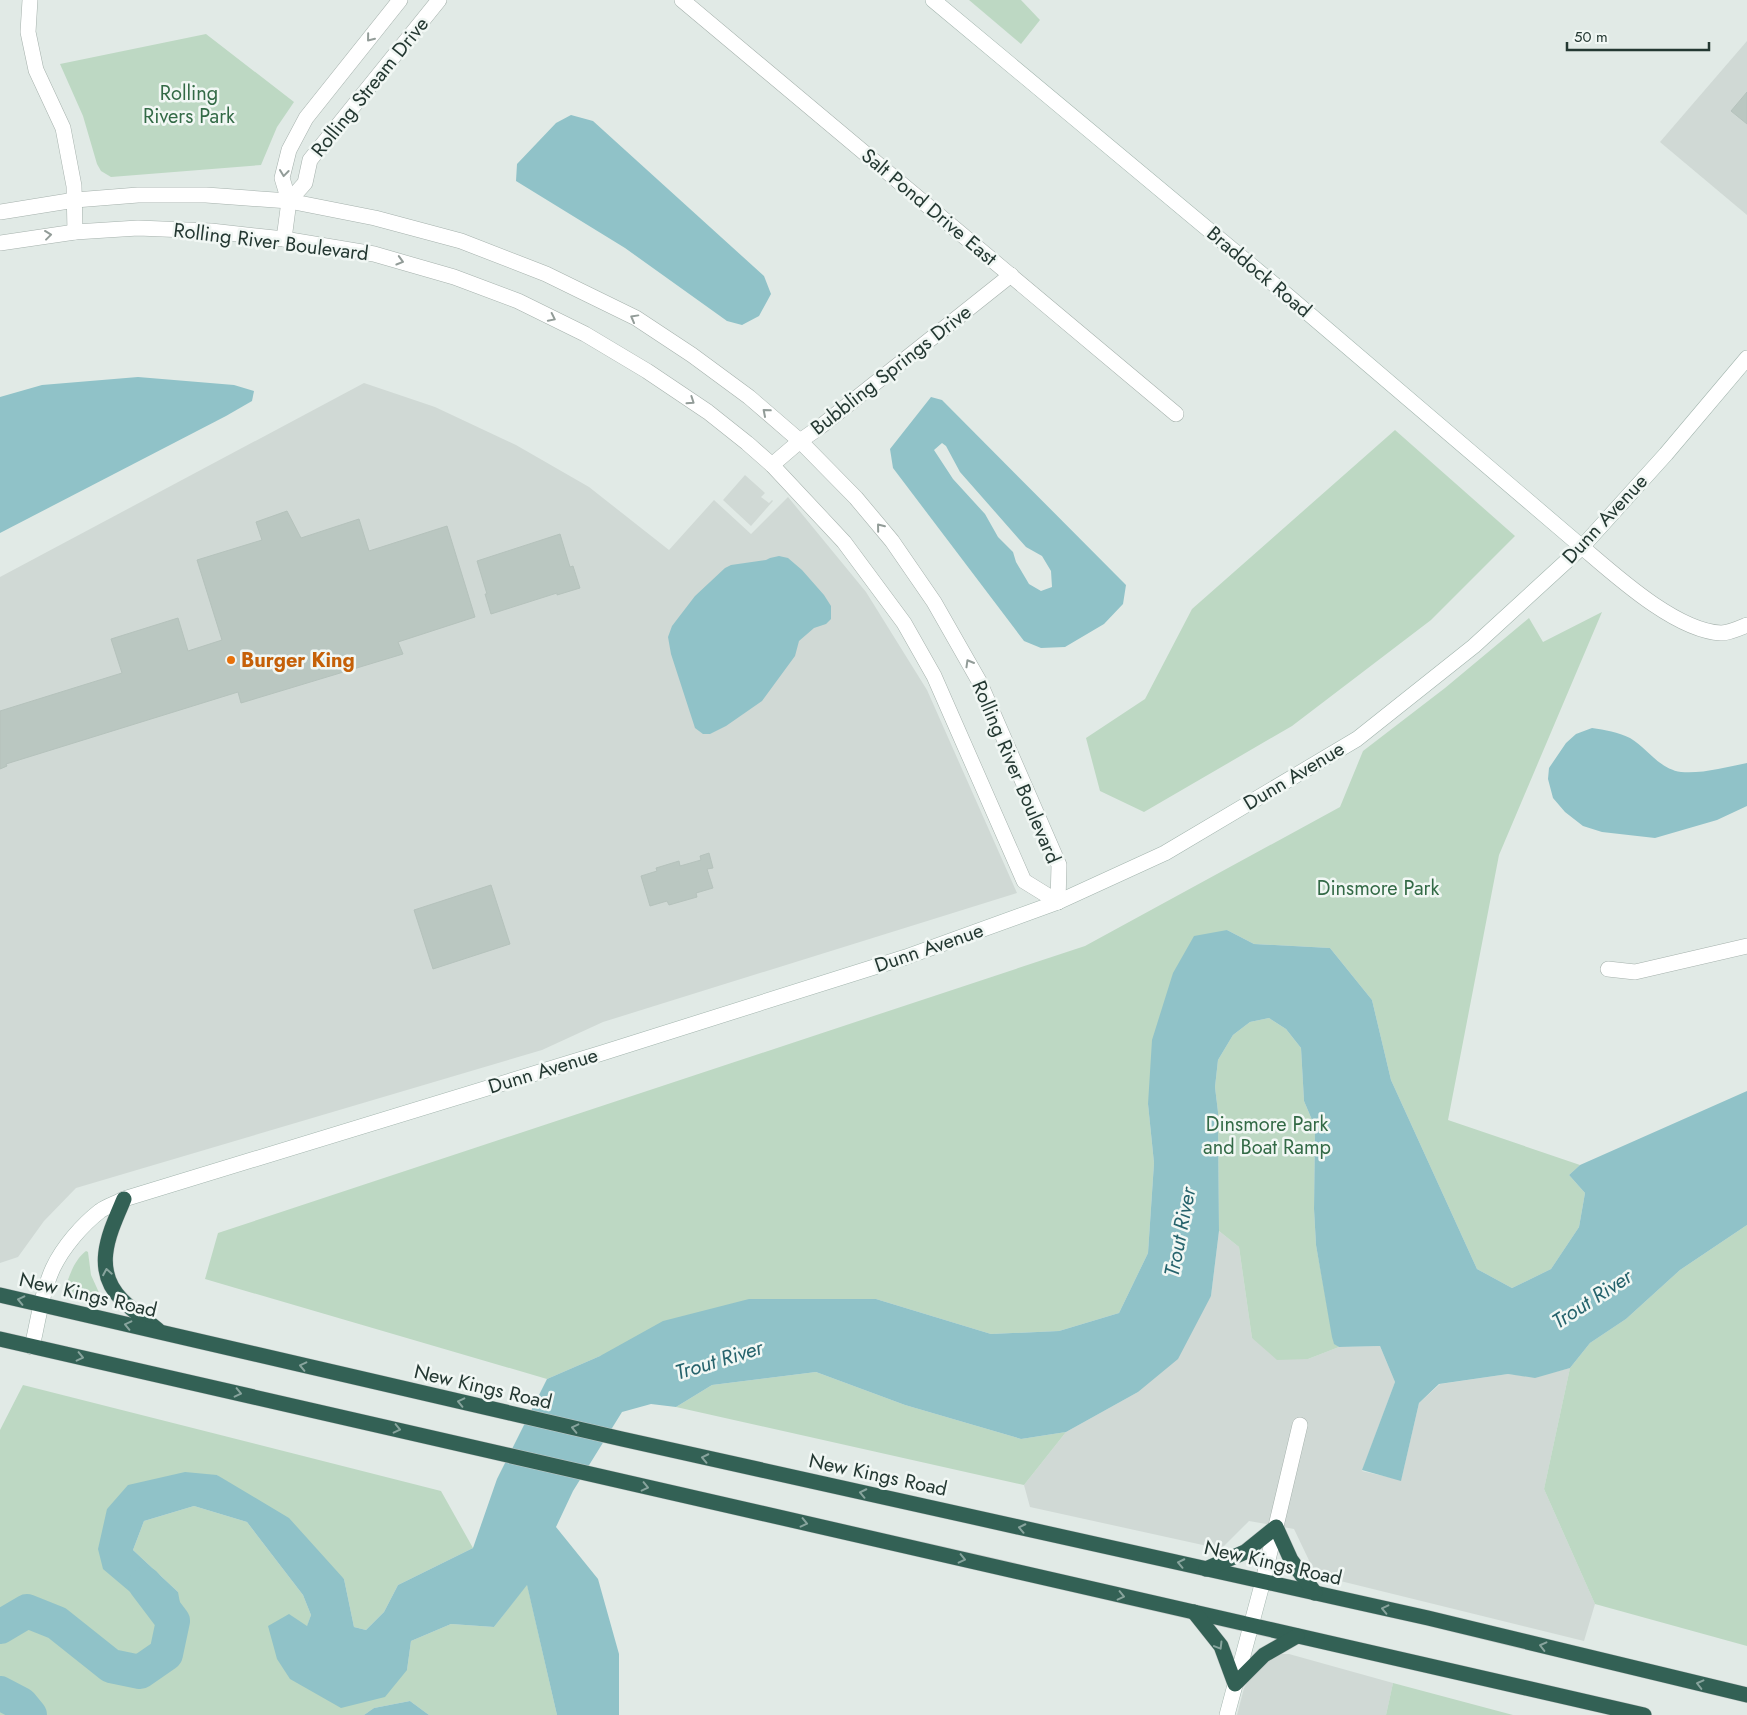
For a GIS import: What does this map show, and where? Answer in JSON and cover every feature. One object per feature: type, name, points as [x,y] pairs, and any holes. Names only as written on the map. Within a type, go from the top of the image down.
[{"type":"highway","points":[[124,1199],[109,1234],[104,1255],[108,1279],[121,1299],[161,1332]]},
{"type":"highway","name":"New Kings Road","points":[[0,1295],[509,1414],[1428,1618],[1747,1695]]},
{"type":"highway","points":[[0,1339],[1644,1715]]},
{"type":"highway","points":[[1206,1569],[1245,1552],[1276,1527],[1291,1560],[1315,1593]]},
{"type":"highway","points":[[1194,1612],[1221,1646],[1235,1684],[1264,1655],[1298,1636]]},
{"type":"street","points":[[30,0],[28,32],[36,70],[63,128],[75,200],[75,232]]},
{"type":"street","name":"Rolling Stream Drive","points":[[284,239],[289,201],[282,178],[289,150],[306,118],[400,0]]},
{"type":"street","name":"Rolling Stream Drive","points":[[289,201],[305,183],[310,160],[439,0]]},
{"type":"street","name":"Salt Pond Drive East","points":[[682,0],[1176,414]]},
{"type":"street","name":"Braddock Road","points":[[933,0],[1288,296],[1617,578],[1672,616],[1696,628],[1723,633],[1747,625]]},
{"type":"street","name":"Rolling River Boulevard","points":[[0,212],[75,200],[138,195],[206,195],[289,201],[375,218],[462,241],[546,274],[644,324],[692,355],[749,397],[800,441],[856,498],[892,541],[934,602],[979,682],[1059,865],[1058,902]]},
{"type":"street","name":"Rolling River Boulevard","points":[[0,244],[75,232],[138,228],[210,230],[284,239],[374,254],[454,277],[518,301],[586,334],[647,370],[708,412],[747,443],[772,465],[844,542],[904,623],[934,676],[1024,881],[1058,902]]},
{"type":"street","name":"Bubbling Springs Drive","points":[[772,465],[1011,275]]},
{"type":"street","name":"Dunn Avenue","points":[[32,1347],[53,1268],[66,1248],[82,1229],[101,1211],[124,1199],[611,1050],[906,957],[1058,902],[1165,853],[1356,739],[1474,646],[1582,547],[1666,454],[1747,358]]},
{"type":"street","points":[[1608,969],[1635,972],[1747,946]]},
{"type":"street","points":[[1227,1715],[1276,1527],[1300,1425]]},
{"type":"shaded area","points":[[1747,41],[1747,215],[1660,142]]},
{"type":"shaded area","points":[[364,383],[435,407],[516,445],[589,487],[669,550],[714,500],[751,534],[788,497],[866,592],[927,690],[1017,893],[603,1022],[542,1050],[76,1188],[44,1221],[18,1257],[0,1263],[0,577]]},
{"type":"shaded area","points":[[745,475],[765,493],[761,497],[769,503],[773,501],[751,526],[723,500]]},
{"type":"shaded area","points":[[1219,1231],[1239,1247],[1252,1338],[1308,1359],[1339,1347],[1380,1346],[1395,1382],[1362,1471],[1401,1480],[1419,1403],[1440,1384],[1508,1374],[1535,1377],[1570,1368],[1544,1489],[1595,1604],[1584,1641],[1316,1575],[1294,1529],[1249,1521],[1221,1549],[1030,1507],[1024,1485],[1066,1432],[1138,1392],[1211,1296]]},
{"type":"shaded area","points":[[1272,1654],[1289,1654],[1393,1683],[1386,1715],[1237,1715],[1244,1688],[1257,1667]]},
{"type":"green space","points":[[969,0],[1021,0],[1040,20],[1021,44]]},
{"type":"green space","name":"Rolling Rivers Park","points":[[206,34],[294,102],[277,127],[261,165],[111,177],[101,171],[97,164],[83,116],[60,64]]},
{"type":"green space","points":[[1395,430],[1515,536],[1431,620],[1292,726],[1144,812],[1100,791],[1086,738],[1145,699],[1192,609]]},
{"type":"green space","name":"Dinsmore Park","points":[[1602,612],[1499,855],[1448,1120],[1580,1165],[1569,1175],[1585,1193],[1579,1227],[1551,1269],[1512,1288],[1477,1269],[1391,1080],[1372,1000],[1330,948],[1254,944],[1227,930],[1148,1104],[1154,1163],[1148,1253],[1119,1313],[1059,1331],[991,1334],[876,1299],[600,1356],[547,1379],[205,1279],[218,1233],[1085,946],[1340,807],[1363,751],[1445,688],[1529,618],[1543,642]]},
{"type":"green space","name":"Dinsmore Park and Boat Ramp","points":[[1269,1018],[1286,1029],[1301,1048],[1304,1101],[1315,1127],[1314,1209],[1316,1245],[1334,1343],[1339,1347],[1308,1359],[1277,1360],[1252,1338],[1239,1247],[1219,1231],[1218,1112],[1215,1087],[1218,1060],[1233,1035],[1250,1022]]},
{"type":"green space","points":[[1747,1225],[1747,1646],[1595,1604],[1544,1489],[1570,1368],[1590,1343],[1626,1319],[1680,1270]]},
{"type":"green space","points":[[86,1251],[88,1252],[91,1275],[101,1297],[99,1301],[64,1293],[75,1264]]},
{"type":"green space","points":[[816,1372],[905,1405],[1021,1439],[1066,1432],[1024,1485],[676,1407],[712,1385]]},
{"type":"green space","points":[[23,1385],[441,1491],[473,1548],[398,1585],[384,1612],[366,1630],[354,1627],[344,1579],[217,1475],[107,1509],[142,1602],[160,1620],[178,1592],[133,1550],[144,1521],[194,1506],[247,1522],[303,1595],[311,1615],[307,1627],[268,1626],[407,1670],[411,1641],[451,1624],[494,1627],[527,1584],[557,1715],[429,1715],[410,1701],[374,1708],[364,1715],[0,1715],[0,1430]]},
{"type":"green space","points":[[1393,1683],[1513,1715],[1386,1715]]},
{"type":"water","points":[[571,115],[593,121],[764,276],[771,294],[759,316],[742,325],[727,321],[625,248],[516,181],[517,164],[556,123]]},
{"type":"water","points":[[138,377],[234,385],[254,391],[252,401],[226,416],[0,533],[0,397],[42,385]]},
{"type":"water","points":[[931,397],[942,400],[1126,585],[1123,604],[1104,624],[1065,647],[1041,648],[1024,641],[893,468],[890,449]],"holes":[[[942,443],[946,446],[960,472],[1026,547],[1042,556],[1051,571],[1052,587],[1041,591],[1029,584],[1016,562],[1013,552],[998,537],[985,514],[953,479],[934,450]]]},
{"type":"water","points":[[779,556],[788,558],[802,570],[824,595],[831,606],[831,619],[826,624],[814,628],[799,641],[795,656],[762,701],[726,726],[710,734],[703,734],[695,728],[671,654],[668,637],[672,626],[695,596],[725,568],[731,565],[766,560]]},
{"type":"water","points":[[1592,728],[1607,730],[1630,738],[1666,767],[1681,772],[1706,771],[1747,763],[1747,806],[1717,820],[1655,838],[1602,832],[1583,826],[1565,812],[1553,798],[1548,779],[1549,768],[1566,743],[1576,734]]},
{"type":"water","name":"Trout River","points":[[1227,930],[1254,944],[1330,948],[1372,1000],[1391,1080],[1477,1269],[1512,1288],[1551,1269],[1579,1227],[1585,1193],[1569,1175],[1580,1165],[1747,1091],[1747,1225],[1680,1270],[1626,1319],[1590,1343],[1570,1368],[1535,1378],[1508,1374],[1439,1384],[1419,1403],[1401,1481],[1362,1470],[1395,1382],[1380,1346],[1339,1347],[1334,1344],[1316,1245],[1314,1209],[1315,1127],[1304,1101],[1301,1048],[1286,1029],[1269,1018],[1250,1022],[1233,1035],[1218,1060],[1215,1087],[1218,1112],[1219,1231],[1211,1296],[1178,1359],[1138,1392],[1066,1432],[1021,1439],[905,1405],[816,1372],[712,1385],[676,1407],[651,1404],[622,1412],[573,1491],[556,1527],[598,1579],[619,1654],[619,1715],[557,1715],[527,1585],[494,1627],[451,1624],[411,1641],[407,1670],[385,1697],[341,1708],[290,1679],[277,1659],[268,1626],[289,1614],[307,1626],[311,1615],[303,1595],[247,1522],[194,1506],[144,1521],[133,1550],[178,1592],[183,1619],[160,1620],[103,1569],[98,1549],[107,1509],[128,1485],[185,1472],[217,1475],[289,1518],[344,1579],[354,1627],[366,1630],[384,1612],[398,1585],[473,1548],[497,1479],[547,1379],[600,1356],[663,1321],[749,1299],[876,1299],[991,1334],[1059,1331],[1119,1313],[1148,1253],[1154,1163],[1148,1104],[1152,1040],[1173,973],[1194,936]]},
{"type":"water","points":[[410,1701],[429,1715],[364,1715],[374,1708]]},
{"type":"building","points":[[1747,92],[1747,124],[1731,111]]},
{"type":"building","points":[[287,511],[301,538],[359,519],[369,551],[447,526],[475,617],[398,642],[403,654],[241,703],[238,692],[6,764],[7,766],[0,769],[0,711],[122,673],[111,639],[178,618],[188,651],[222,640],[197,560],[262,540],[256,522]]},
{"type":"building","points":[[560,534],[570,567],[573,566],[580,588],[557,595],[557,593],[491,614],[477,561]]},
{"type":"building","points":[[709,853],[713,868],[707,869],[713,888],[696,893],[697,897],[669,905],[667,901],[650,906],[641,876],[657,871],[656,868],[679,861],[680,866],[701,860],[700,856]]},
{"type":"building","points":[[491,885],[510,944],[433,969],[414,910]]},
{"type":"waterway","points":[[0,1627],[27,1611],[57,1623],[111,1666],[140,1672],[166,1654],[173,1621],[145,1584]]},
{"type":"waterway","points":[[0,1693],[21,1704],[30,1715]]},
{"type":"place","name":"Burger King","points":[[231,660]]}]
